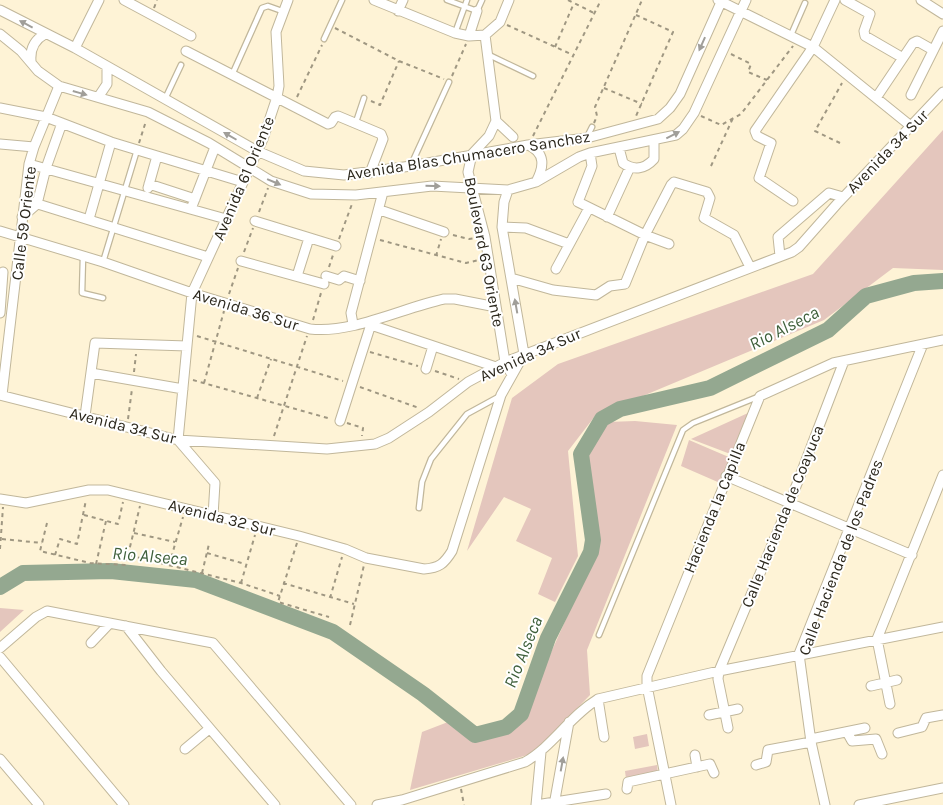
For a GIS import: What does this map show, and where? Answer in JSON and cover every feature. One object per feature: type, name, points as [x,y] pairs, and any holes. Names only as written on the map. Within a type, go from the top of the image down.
[{"type":"street","points":[[75,48],[99,0]]},
{"type":"street","points":[[124,0],[191,36]]},
{"type":"street","name":"Avenida 61 Oriente","points":[[178,440],[192,293],[257,151],[277,97],[279,78],[275,41],[282,11],[288,0]]},
{"type":"street","points":[[374,0],[455,33],[469,36],[485,36],[495,29],[509,0]]},
{"type":"street","points":[[398,11],[403,0]]},
{"type":"street","name":"Avenida Blas Chumacero Sanchez","points":[[0,34],[31,61],[38,71],[59,86],[99,96],[148,112],[215,147],[271,181],[311,194],[332,196],[383,192],[416,186],[508,190],[536,182],[579,157],[590,153],[676,135],[683,129],[694,113],[746,0]]},
{"type":"street","points":[[793,200],[759,178],[771,143],[755,134],[813,46],[835,0]]},
{"type":"street","points":[[846,0],[870,14],[864,31],[865,36],[903,58]]},
{"type":"street","points":[[921,0],[943,14]]},
{"type":"street","points":[[720,1],[813,46],[912,127]]},
{"type":"street","name":"Avenida Blas Chumacero Sanchez","points":[[0,10],[75,48],[107,68],[257,151],[304,171],[320,174],[370,172],[411,166],[528,145],[587,138],[648,123],[665,115],[680,94],[720,1]]},
{"type":"street","points":[[469,36],[477,11]]},
{"type":"street","points":[[911,95],[943,31]]},
{"type":"street","points":[[31,61],[33,46],[38,38],[45,34]]},
{"type":"street","points":[[485,36],[496,122],[513,137]]},
{"type":"street","points":[[876,98],[915,41],[932,50]]},
{"type":"street","points":[[186,51],[328,124],[332,123],[336,116],[356,122],[384,136],[370,172]]},
{"type":"street","points":[[99,96],[107,84],[107,68]]},
{"type":"street","name":"Calle 59 Oriente","points":[[1,395],[4,353],[30,164],[34,147],[59,86]]},
{"type":"street","name":"Avenida 34 Sur","points":[[1,395],[178,440],[327,449],[360,446],[389,438],[430,412],[468,382],[505,362],[799,247],[843,197],[912,127],[943,92]]},
{"type":"street","points":[[0,108],[46,117],[111,142],[243,182]]},
{"type":"street","name":"Boulevard 63 Oriente","points":[[496,122],[484,142],[472,154],[468,172],[474,188],[485,237],[505,362],[512,375]]},
{"type":"street","points":[[22,217],[37,204],[46,168],[62,123]]},
{"type":"street","points":[[619,148],[623,163],[630,167],[646,166],[654,159],[654,141]]},
{"type":"street","points":[[89,219],[111,142]]},
{"type":"street","points":[[0,144],[34,147]]},
{"type":"street","points":[[528,145],[538,151],[543,161],[543,168],[536,182]]},
{"type":"street","points":[[191,209],[215,147]]},
{"type":"street","points":[[590,153],[592,166],[578,202],[645,235],[669,244]]},
{"type":"street","points":[[145,196],[157,156]]},
{"type":"street","points":[[30,164],[100,182],[226,219]]},
{"type":"street","points":[[607,216],[630,167]]},
{"type":"street","points":[[511,278],[553,290],[596,295],[610,286],[625,284],[645,235],[671,184],[674,182],[707,192],[710,198],[704,218],[731,232],[750,267]]},
{"type":"street","points":[[149,184],[195,198]]},
{"type":"street","name":"Boulevard 63 Oriente","points":[[508,190],[504,202],[502,227],[524,354]]},
{"type":"street","points":[[353,324],[351,313],[380,210],[383,192]]},
{"type":"street","points":[[780,256],[778,237],[829,193],[843,197]]},
{"type":"street","points":[[25,200],[208,257]]},
{"type":"street","points":[[556,269],[589,208]]},
{"type":"street","points":[[380,210],[444,232]]},
{"type":"street","points":[[255,221],[336,246]]},
{"type":"street","points":[[502,227],[526,228],[569,244]]},
{"type":"street","name":"Avenida 36 Sur","points":[[0,231],[83,255],[192,293],[310,328],[329,329],[372,322],[444,299],[455,299],[496,307]]},
{"type":"street","points":[[297,276],[309,238]]},
{"type":"street","points":[[241,261],[297,276],[339,280],[344,276],[360,281]]},
{"type":"street","points":[[0,313],[2,272],[16,273]]},
{"type":"street","points":[[340,421],[372,322],[496,367]]},
{"type":"street","points":[[760,396],[812,370],[844,361],[943,340]]},
{"type":"street","points":[[85,416],[95,343],[187,346]]},
{"type":"street","name":"Calle Hacienda de los Padres","points":[[825,805],[811,741],[799,654],[923,344]]},
{"type":"street","points":[[426,369],[434,346]]},
{"type":"street","points":[[501,395],[524,354]]},
{"type":"street","name":"Calle Hacienda de Coayuca","points":[[719,671],[790,502],[844,361]]},
{"type":"street","points":[[91,373],[132,384],[183,389]]},
{"type":"street","name":"Avenida 32 Sur","points":[[2,500],[36,502],[89,490],[108,490],[299,536],[345,549],[366,558],[424,569],[441,566],[452,551],[501,395]]},
{"type":"street","name":"Hacienda la Capilla","points":[[671,805],[647,686],[650,669],[726,476],[760,396]]},
{"type":"street","points":[[178,440],[215,483],[213,516]]},
{"type":"street","points":[[726,476],[850,527],[912,555]]},
{"type":"street","points":[[890,704],[877,638],[943,476]]},
{"type":"street","points":[[0,648],[36,617],[46,611],[212,644],[351,805]]},
{"type":"street","points":[[90,642],[110,623]]},
{"type":"street","points":[[126,626],[209,729],[275,805]]},
{"type":"street","points":[[377,805],[402,800],[525,762],[541,752],[569,722],[598,699],[647,686],[799,654],[943,627]]},
{"type":"street","points":[[0,657],[124,805]]},
{"type":"street","points":[[719,671],[728,728]]},
{"type":"street","points":[[871,686],[897,680]]},
{"type":"street","points":[[598,699],[604,737]]},
{"type":"street","points":[[709,715],[738,709]]},
{"type":"street","points":[[898,733],[922,727],[926,718],[943,715]]},
{"type":"street","points":[[554,804],[569,722]]},
{"type":"street","points":[[756,765],[766,762],[766,751],[865,728]]},
{"type":"street","points":[[184,749],[209,729]]},
{"type":"street","points":[[847,732],[852,741],[876,739],[882,754]]},
{"type":"street","points":[[541,752],[536,805],[554,804],[606,794]]},
{"type":"street","points":[[695,755],[698,767]]},
{"type":"street","points":[[0,759],[39,805]]},
{"type":"street","points":[[627,786],[665,774],[711,764],[714,773]]},
{"type":"street","points":[[859,805],[943,788]]},
{"type":"lane","points":[[324,39],[342,0]]},
{"type":"lane","points":[[447,0],[477,11],[482,0]]},
{"type":"lane","points":[[455,33],[467,0]]},
{"type":"lane","points":[[795,37],[806,4]]},
{"type":"lane","points":[[232,76],[262,8],[268,6],[282,11]]},
{"type":"lane","points":[[488,54],[534,76]]},
{"type":"lane","points":[[165,99],[181,65]]},
{"type":"lane","points":[[411,166],[449,82]]},
{"type":"lane","points":[[356,122],[364,98]]},
{"type":"lane","points":[[587,138],[592,127]]},
{"type":"lane","points":[[103,262],[137,150]]},
{"type":"lane","points":[[83,255],[82,293],[102,298]]},
{"type":"lane","points":[[419,508],[422,482],[431,459],[467,414],[501,395]]},
{"type":"lane","points":[[599,635],[683,430],[693,423],[760,396]]},
{"type":"path","points":[[568,0],[594,13]]},
{"type":"path","points":[[528,145],[601,0]]},
{"type":"path","points":[[592,127],[597,116],[595,107],[642,0]]},
{"type":"path","points":[[555,47],[574,3]]},
{"type":"path","points":[[604,88],[642,104],[673,32],[636,15]]},
{"type":"path","points":[[500,22],[573,55]]},
{"type":"path","points":[[330,26],[399,61],[449,82],[469,36]]},
{"type":"path","points":[[694,113],[721,125],[741,114],[767,80],[795,37]]},
{"type":"path","points":[[293,106],[324,39]]},
{"type":"path","points":[[723,50],[751,64],[748,72],[767,80]]},
{"type":"path","points":[[364,98],[380,105],[399,61]]},
{"type":"path","points":[[840,143],[815,131],[846,74]]},
{"type":"path","points":[[137,150],[148,112]]},
{"type":"path","points":[[711,166],[733,118]]},
{"type":"path","points":[[204,383],[226,302],[271,181]]},
{"type":"path","points":[[436,256],[444,232],[469,239],[485,237]]},
{"type":"path","points":[[372,238],[466,263],[476,261],[488,254]]},
{"type":"path","points":[[188,333],[352,384],[430,412]]},
{"type":"path","points":[[128,427],[137,344]]},
{"type":"path","points":[[363,350],[468,382]]},
{"type":"path","points":[[257,398],[271,359]]},
{"type":"path","points":[[184,378],[363,428]]},
{"type":"path","points":[[55,555],[60,539],[77,544],[89,490]]},
{"type":"path","points":[[83,514],[118,524],[126,493]]},
{"type":"path","points":[[46,523],[40,551],[96,564],[125,565],[142,497]]},
{"type":"path","points":[[0,549],[2,539],[2,500]]},
{"type":"path","points":[[169,565],[186,509]]},
{"type":"path","points":[[96,564],[106,521]]},
{"type":"path","points":[[241,583],[257,527]]},
{"type":"path","points":[[134,533],[176,542]]},
{"type":"path","points":[[299,536],[278,602],[329,617]]},
{"type":"path","points":[[2,539],[42,543]]},
{"type":"path","points":[[202,573],[209,544]]},
{"type":"path","points":[[330,598],[345,549]]},
{"type":"path","points":[[207,553],[246,564]]},
{"type":"path","points":[[128,555],[241,583],[280,596]]},
{"type":"path","points":[[350,625],[366,558]]},
{"type":"path","points":[[284,584],[354,604]]},
{"type":"path","points":[[460,782],[464,805]]},
{"type":"shaded area","points":[[943,130],[943,270],[893,268],[824,320],[595,416],[568,451],[578,556],[555,602],[538,594],[552,558],[516,541],[531,509],[504,497],[467,551],[512,398],[558,364],[813,274]]},
{"type":"shaded area","points":[[748,413],[733,455],[691,439]]},
{"type":"shaded area","points":[[635,421],[677,425],[587,650],[590,695],[534,753],[410,790],[422,732],[448,722],[471,738],[519,724],[596,552],[588,451],[608,422]]},
{"type":"shaded area","points":[[689,440],[731,458],[720,483],[681,466]]},
{"type":"shaded area","points":[[0,608],[24,610],[0,632]]},
{"type":"shaded area","points":[[647,734],[649,746],[635,749],[633,737]]},
{"type":"shaded area","points":[[657,765],[658,773],[626,779],[625,771]]},
{"type":"waterway","name":"Rio Alseca","points":[[0,587],[23,573],[111,571],[196,580],[333,632],[423,694],[475,735],[506,727],[521,714],[548,638],[591,552],[593,540],[581,454],[602,419],[620,409],[710,388],[828,330],[866,296],[914,283],[943,281]]}]
